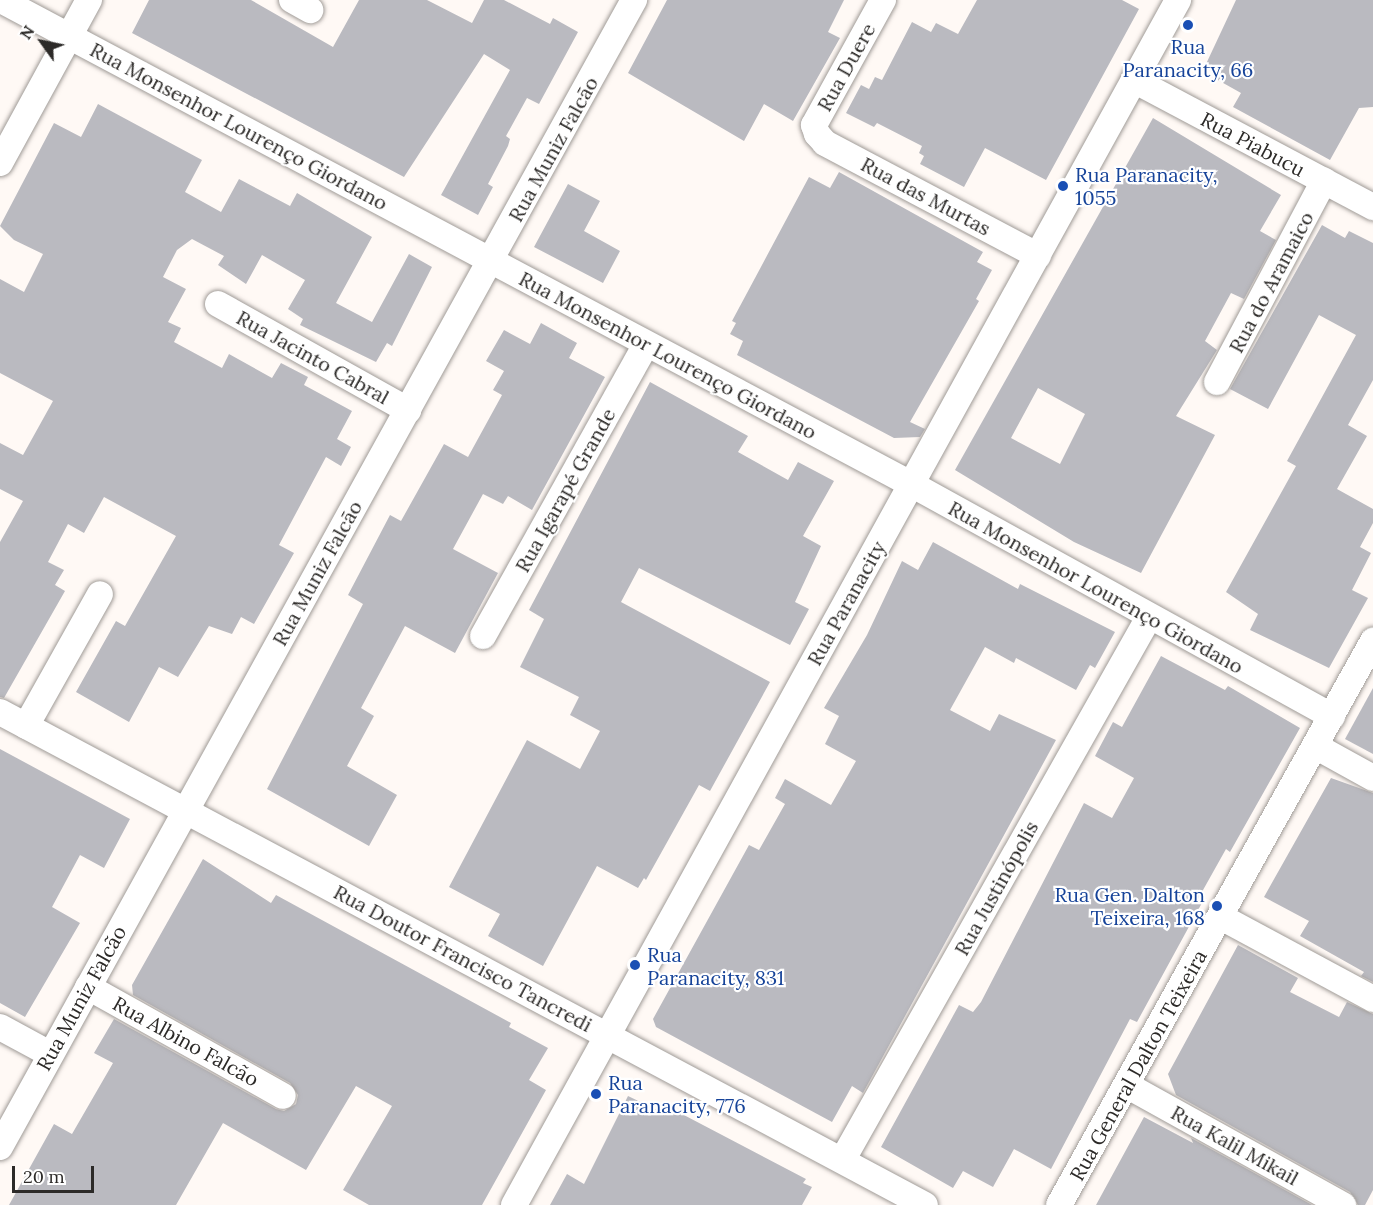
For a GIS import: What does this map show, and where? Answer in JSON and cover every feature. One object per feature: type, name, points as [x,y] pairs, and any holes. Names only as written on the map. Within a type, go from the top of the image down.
[{"type":"street","name":"Rua Monsenhor Lourenço Giordano","points":[[2,0],[911,484],[1332,716]]},
{"type":"street","points":[[0,163],[89,0]]},
{"type":"street","name":"Rua Muniz Falcão","points":[[0,1147],[493,260],[634,0]]},
{"type":"street","name":"Rua Duere","points":[[816,134],[814,125],[883,0]]},
{"type":"street","name":"Rua Paranacity","points":[[514,1205],[1178,0]]},
{"type":"street","name":"Rua Piabucu","points":[[1134,80],[1373,207]]},
{"type":"street","name":"Rua das Murtas","points":[[816,134],[825,143],[1038,256]]},
{"type":"street","name":"Rua do Aramaico","points":[[1217,382],[1324,181]]},
{"type":"street","name":"Rua Jacinto Cabral","points":[[218,304],[408,410]]},
{"type":"street","name":"Rua Igarapé Grande","points":[[483,636],[646,344]]},
{"type":"street","points":[[26,726],[100,594]]},
{"type":"street","name":"Rua Justinópolis","points":[[843,1159],[1149,617]]},
{"type":"street","name":"Rua General Dalton Teixeira","points":[[1059,1205],[1128,1086],[1373,641]]},
{"type":"street","name":"Rua Doutor Francisco Tancredi","points":[[0,712],[186,809],[606,1036],[843,1159],[925,1205]]},
{"type":"street","points":[[1315,746],[1373,778]]},
{"type":"street","points":[[1221,917],[1373,999]]},
{"type":"street","name":"Rua Albino Falcão","points":[[88,987],[284,1096]]},
{"type":"street","points":[[0,1027],[50,1054]]},
{"type":"street","name":"Rua Kalil Mikail","points":[[1128,1086],[1343,1205]]},
{"type":"building","points":[[149,0],[251,0],[333,47],[359,0],[427,0],[472,23],[484,0],[504,0],[550,24],[553,18],[578,32],[539,104],[527,98],[506,136],[510,139],[508,146],[488,184],[493,187],[478,215],[441,195],[510,70],[484,54],[404,177],[132,33]]},
{"type":"building","points":[[667,0],[844,0],[828,32],[840,38],[793,121],[764,104],[744,141],[628,73]]},
{"type":"building","points":[[977,0],[1122,0],[1139,9],[1046,180],[985,148],[964,187],[920,164],[924,156],[919,153],[922,146],[877,123],[874,127],[846,113],[861,85],[869,89],[875,77],[882,80],[912,22],[931,32],[936,23],[958,34]]},
{"type":"building","points":[[1236,0],[1373,0],[1373,107],[1359,108],[1330,160],[1233,107],[1241,93],[1216,79],[1221,72],[1206,64]]},
{"type":"building","points":[[98,104],[202,160],[185,192],[221,212],[239,179],[290,206],[297,193],[372,237],[336,303],[372,322],[409,254],[432,267],[392,346],[387,343],[376,362],[300,325],[303,319],[288,309],[305,280],[262,255],[246,284],[218,265],[224,256],[192,239],[177,250],[163,277],[186,289],[168,322],[181,328],[174,342],[222,368],[229,354],[272,378],[281,363],[308,377],[304,385],[352,411],[337,439],[351,447],[341,466],[326,457],[279,545],[294,553],[254,624],[241,617],[232,634],[209,626],[178,677],[159,667],[129,722],[76,692],[116,621],[125,626],[176,536],[104,497],[84,533],[68,524],[48,562],[64,570],[55,585],[65,591],[4,698],[0,697],[0,542],[23,501],[0,489],[0,443],[23,455],[53,401],[0,373],[0,279],[24,292],[43,254],[14,240],[0,226],[54,123],[81,137]]},
{"type":"building","points":[[1153,118],[1281,195],[1260,231],[1276,240],[1244,299],[1231,293],[1205,341],[1217,350],[1176,416],[1215,435],[1141,573],[1074,542],[955,470]],"holes":[[[1038,388],[1085,414],[1060,464],[1011,438]]]},
{"type":"building","points":[[839,172],[983,252],[977,262],[992,270],[976,299],[979,301],[910,422],[925,429],[920,437],[894,438],[737,355],[743,341],[730,334],[736,323],[732,321],[809,177],[830,188]]},
{"type":"building","points":[[568,184],[600,201],[584,231],[620,251],[603,283],[534,247]]},
{"type":"building","points":[[1322,225],[1345,238],[1349,231],[1373,243],[1373,380],[1348,425],[1367,436],[1337,489],[1373,509],[1373,523],[1360,547],[1371,553],[1352,590],[1368,598],[1329,668],[1250,630],[1258,614],[1226,592],[1296,466],[1287,461],[1356,335],[1319,315],[1268,409],[1230,389]]},
{"type":"building","points":[[541,323],[577,343],[569,358],[605,377],[532,510],[508,496],[503,504],[483,494],[453,549],[498,573],[455,653],[405,626],[361,708],[374,716],[347,766],[397,795],[369,846],[267,789],[363,604],[348,595],[390,515],[401,521],[444,444],[468,457],[502,395],[493,390],[504,371],[486,361],[504,330],[530,344]]},
{"type":"building","points":[[650,382],[748,436],[738,452],[788,480],[798,462],[834,481],[803,536],[821,546],[795,602],[809,609],[790,645],[639,568],[621,602],[770,682],[710,791],[699,785],[646,880],[644,878],[638,888],[597,866],[543,966],[488,936],[500,914],[449,887],[527,740],[580,769],[600,731],[570,715],[579,697],[520,667],[544,619],[529,610]]},
{"type":"building","points":[[933,542],[1018,589],[1020,584],[1115,632],[1095,668],[1090,665],[1076,690],[1016,658],[1014,663],[985,647],[950,710],[990,731],[999,714],[1056,740],[863,1093],[852,1086],[832,1122],[656,1027],[653,1019],[749,845],[759,850],[785,804],[775,798],[785,779],[831,805],[856,761],[825,744],[839,716],[824,708],[867,635],[902,561],[918,570]]},
{"type":"building","points":[[1161,656],[1225,690],[1228,686],[1300,728],[1230,852],[1226,849],[1198,899],[1203,901],[1137,1022],[1130,1019],[1051,1169],[1014,1149],[993,1187],[963,1171],[953,1188],[881,1147],[959,1005],[973,1012],[981,1002],[1084,803],[1112,818],[1134,778],[1095,756],[1113,722],[1122,727]]},
{"type":"building","points":[[1373,688],[1373,754],[1345,739]]},
{"type":"building","points":[[0,749],[130,819],[104,868],[80,855],[52,907],[80,923],[25,1017],[0,1003]]},
{"type":"building","points":[[1331,778],[1373,793],[1373,982],[1361,976],[1364,972],[1300,936],[1309,921],[1264,897]]},
{"type":"building","points":[[203,859],[271,903],[276,895],[511,1023],[509,1027],[548,1048],[529,1080],[546,1090],[482,1205],[369,1205],[343,1190],[392,1106],[356,1086],[306,1170],[223,1123],[176,1205],[9,1205],[54,1124],[72,1134],[113,1063],[94,1053],[114,1019],[276,1109],[284,1111],[296,1104],[298,1095],[290,1083],[133,995],[132,985]]},
{"type":"building","points":[[1238,945],[1298,978],[1290,992],[1339,1017],[1347,1002],[1373,1014],[1373,1190],[1365,1205],[1358,1205],[1350,1192],[1176,1095],[1168,1074]]},
{"type":"building","points":[[628,1096],[657,1110],[661,1103],[806,1179],[803,1183],[812,1187],[802,1205],[550,1205],[567,1174],[584,1184]]},
{"type":"building","points":[[1144,1117],[1193,1143],[1191,1138],[1312,1205],[1096,1205]]},
{"type":"place","name":"Rua Paranacity, 66","points":[[1188,25]]},
{"type":"place","name":"Rua Paranacity, 1055","points":[[1063,186]]},
{"type":"place","name":"Rua Gen. Dalton Teixeira, 168","points":[[1217,906]]},
{"type":"place","name":"Rua Paranacity, 831","points":[[635,965]]},
{"type":"place","name":"Rua Paranacity, 776","points":[[596,1094]]}]
